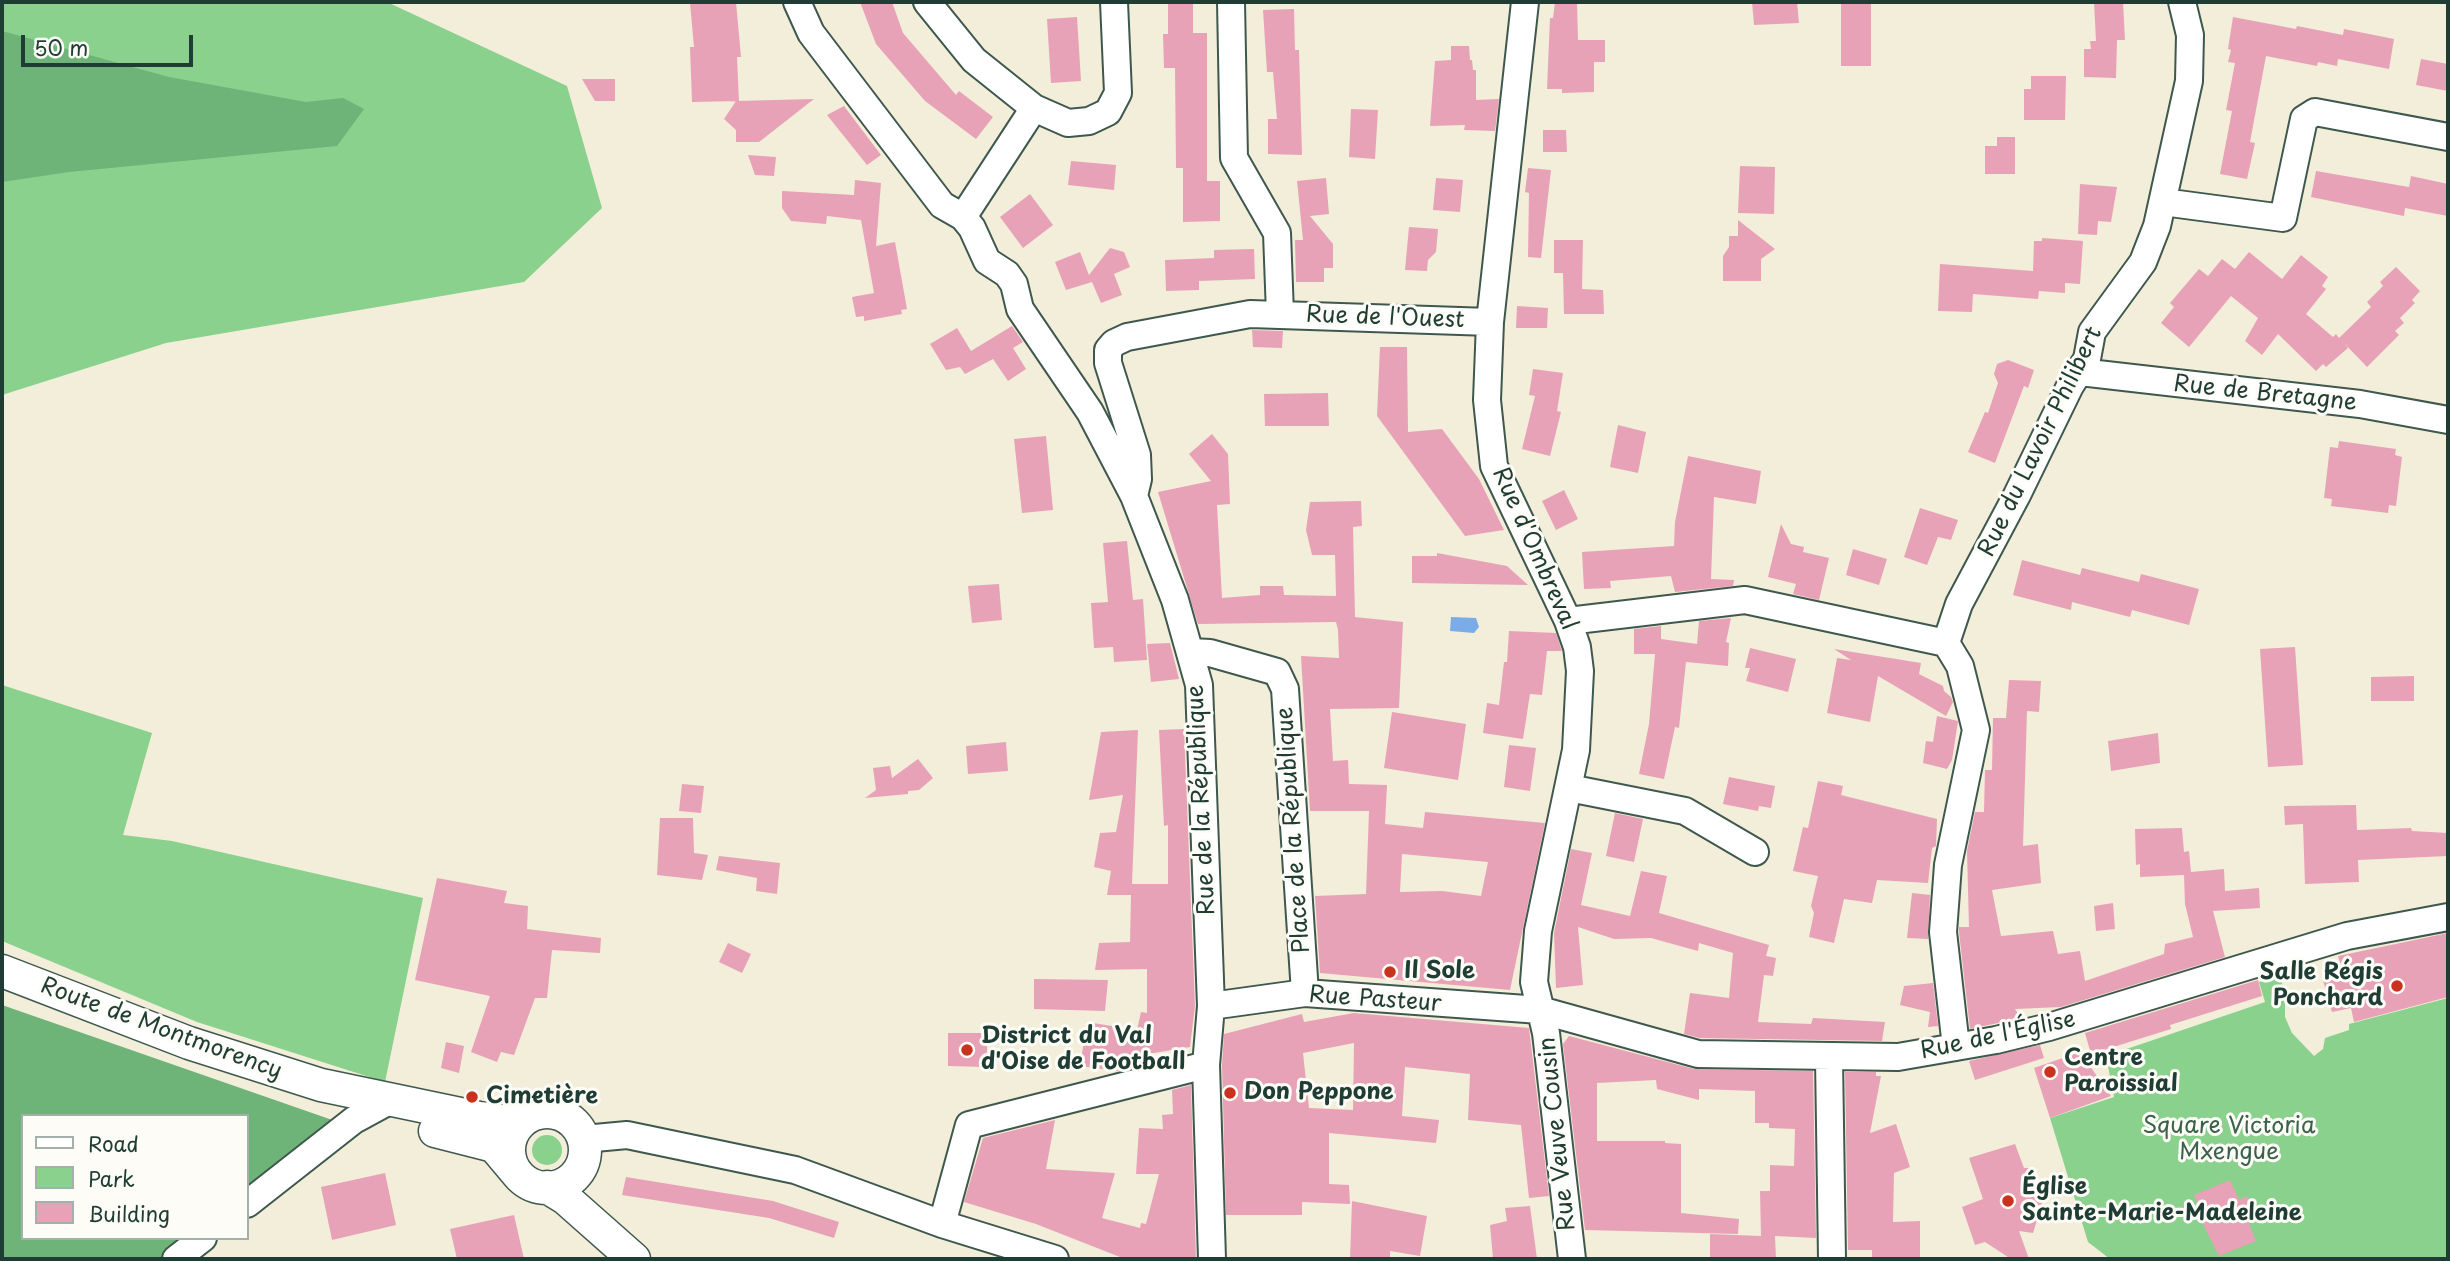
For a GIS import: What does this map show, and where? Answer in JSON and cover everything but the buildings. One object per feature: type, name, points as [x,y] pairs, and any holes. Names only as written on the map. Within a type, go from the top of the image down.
[{"type":"main road","name":"Route de Montmorency","points":[[2,971],[189,1043],[321,1085],[494,1146],[515,1171]]},
{"type":"main road","name":"Route de Montmorency","points":[[379,1106],[503,1121],[528,1117]]},
{"type":"main road","points":[[590,1222],[579,1203],[578,1171],[585,1152],[584,1139],[579,1128],[561,1114],[549,1112],[528,1117],[511,1138],[509,1149],[515,1171],[532,1185],[547,1188],[565,1198],[590,1222],[634,1259]]},
{"type":"main road","points":[[547,1188],[567,1183],[578,1171]]},
{"type":"street","name":"Rue de la République","points":[[797,2],[811,33],[942,205],[963,217],[972,228],[987,261],[1007,274],[1014,284],[1020,309],[1090,412],[1134,496],[1157,549],[1199,685],[1211,1006],[1206,1065],[1212,1259]]},
{"type":"street","points":[[927,2],[974,60],[1034,108],[1068,123],[1089,121],[1108,112],[1118,93],[1114,2]]},
{"type":"street","name":"Rue de l'Ouest","points":[[1230,2],[1234,158],[1277,233],[1280,314]]},
{"type":"street","name":"Rue d'Ombreval","points":[[1525,2],[1490,322],[1487,400],[1494,466],[1568,621],[1577,647],[1580,671],[1576,750],[1538,931],[1534,982],[1540,1010]]},
{"type":"street","name":"Rue du Lavoir Philibert","points":[[1945,643],[1959,604],[2017,495],[2070,386],[2087,359],[2092,332],[2143,262],[2163,202],[2189,80],[2190,35],[2182,2]]},
{"type":"street","points":[[963,217],[1034,108]]},
{"type":"street","points":[[2163,202],[2283,218],[2304,119],[2315,113],[2448,137]]},
{"type":"street","name":"Rue de l'Ouest","points":[[1134,496],[1138,479],[1137,455],[1108,363],[1108,350],[1114,342],[1127,337],[1250,314],[1490,322]]},
{"type":"street","name":"Rue de Bretagne","points":[[2080,372],[2360,404],[2448,420]]},
{"type":"street","points":[[1568,621],[1745,600],[1945,643],[1960,666],[1976,730],[1948,865],[1942,932],[1956,1047]]},
{"type":"street","name":"Place de la République","points":[[1191,652],[1210,653],[1277,673],[1284,689],[1305,993]]},
{"type":"street","points":[[1569,788],[1685,811],[1755,852]]},
{"type":"street","name":"Rue de l'Église","points":[[1540,1010],[1698,1054],[1898,1057],[2049,1027],[2347,936],[2448,917]]},
{"type":"street","name":"Rue Pasteur","points":[[1211,1006],[1305,993],[1540,1010]]},
{"type":"street","name":"Rue Veuve Cousin","points":[[1540,1010],[1546,1033],[1572,1259]]},
{"type":"street","points":[[1829,1058],[1832,1259]]},
{"type":"street","points":[[942,1224],[969,1125],[1206,1065]]},
{"type":"street","points":[[248,1203],[337,1132],[379,1106]]},
{"type":"street","points":[[584,1139],[627,1135],[795,1170],[942,1224],[1055,1259]]},
{"type":"street","points":[[176,1259],[200,1240]]},
{"type":"green space","points":[[2,2],[387,2],[567,86],[602,208],[524,282],[166,343],[2,395]]},
{"type":"green space","points":[[2,31],[169,77],[306,102],[343,98],[364,109],[337,146],[69,172],[2,182]]},
{"type":"green space","points":[[2,685],[152,733],[123,835],[172,841],[423,898],[385,1082],[197,1022],[2,941]]},
{"type":"green space","name":"Square Victoria Mxengue","points":[[2280,975],[2285,994],[2285,1017],[2292,1033],[2314,1056],[2323,1049],[2325,1038],[2349,1030],[2349,1024],[2448,998],[2448,1259],[2110,1259],[2088,1242],[2050,1118],[2114,1097],[2106,1056],[2265,1002],[2259,982]]},
{"type":"green space","points":[[2,1005],[338,1122],[248,1194],[248,1114],[21,1114],[21,1240],[190,1240],[166,1259],[2,1259]]},
{"type":"green space","points":[[547,1135],[558,1139],[562,1150],[558,1161],[547,1165],[536,1161],[532,1150],[536,1139]]},
{"type":"water","points":[[1451,617],[1476,618],[1479,627],[1474,633],[1450,631]]},
{"type":"place","name":"Il Sole","points":[[1390,972]]},
{"type":"place","name":"Salle Régis Ponchard","points":[[2397,986]]},
{"type":"place","name":"District du Val d'Oise de Football","points":[[967,1050]]},
{"type":"place","name":"Centre Paroissial","points":[[2050,1072]]},
{"type":"place","name":"Don Peppone","points":[[1230,1093]]},
{"type":"place","name":"Cimetière","points":[[472,1097]]},
{"type":"place","name":"Église Sainte-Marie-Madeleine","points":[[2008,1201]]}]
